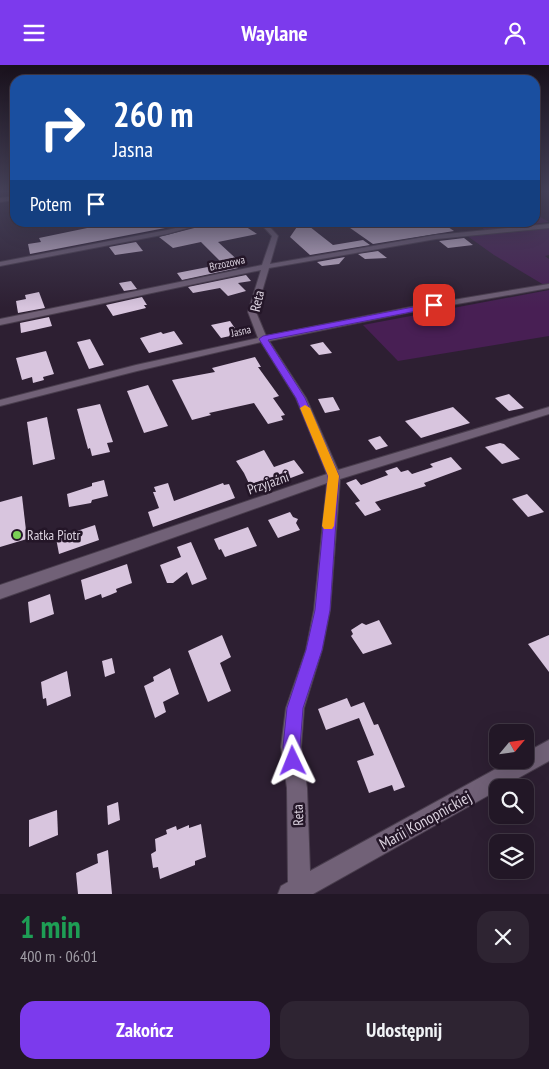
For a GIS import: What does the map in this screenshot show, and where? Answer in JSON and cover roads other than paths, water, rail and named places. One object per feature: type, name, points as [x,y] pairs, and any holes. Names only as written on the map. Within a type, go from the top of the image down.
[{"type":"street","points":[[0,264],[172,231]]},
{"type":"street","name":"Reta","points":[[270,231],[275,236],[252,312],[256,326],[263,339],[301,398],[334,476],[322,610],[314,650],[295,708],[291,747],[297,789],[296,892]]},
{"type":"street","name":"Brzozowa","points":[[0,322],[267,267],[436,237],[501,231]]},
{"type":"street","name":"Jasna","points":[[0,403],[263,339],[381,314],[549,286]]},
{"type":"street","name":"Przyjaźni","points":[[0,592],[334,476],[549,410]]},
{"type":"street","name":"Marii Konopnickiej","points":[[296,892],[549,750]]},
{"type":"place","name":"Ratka Piotr","points":[[17,535]]}]
